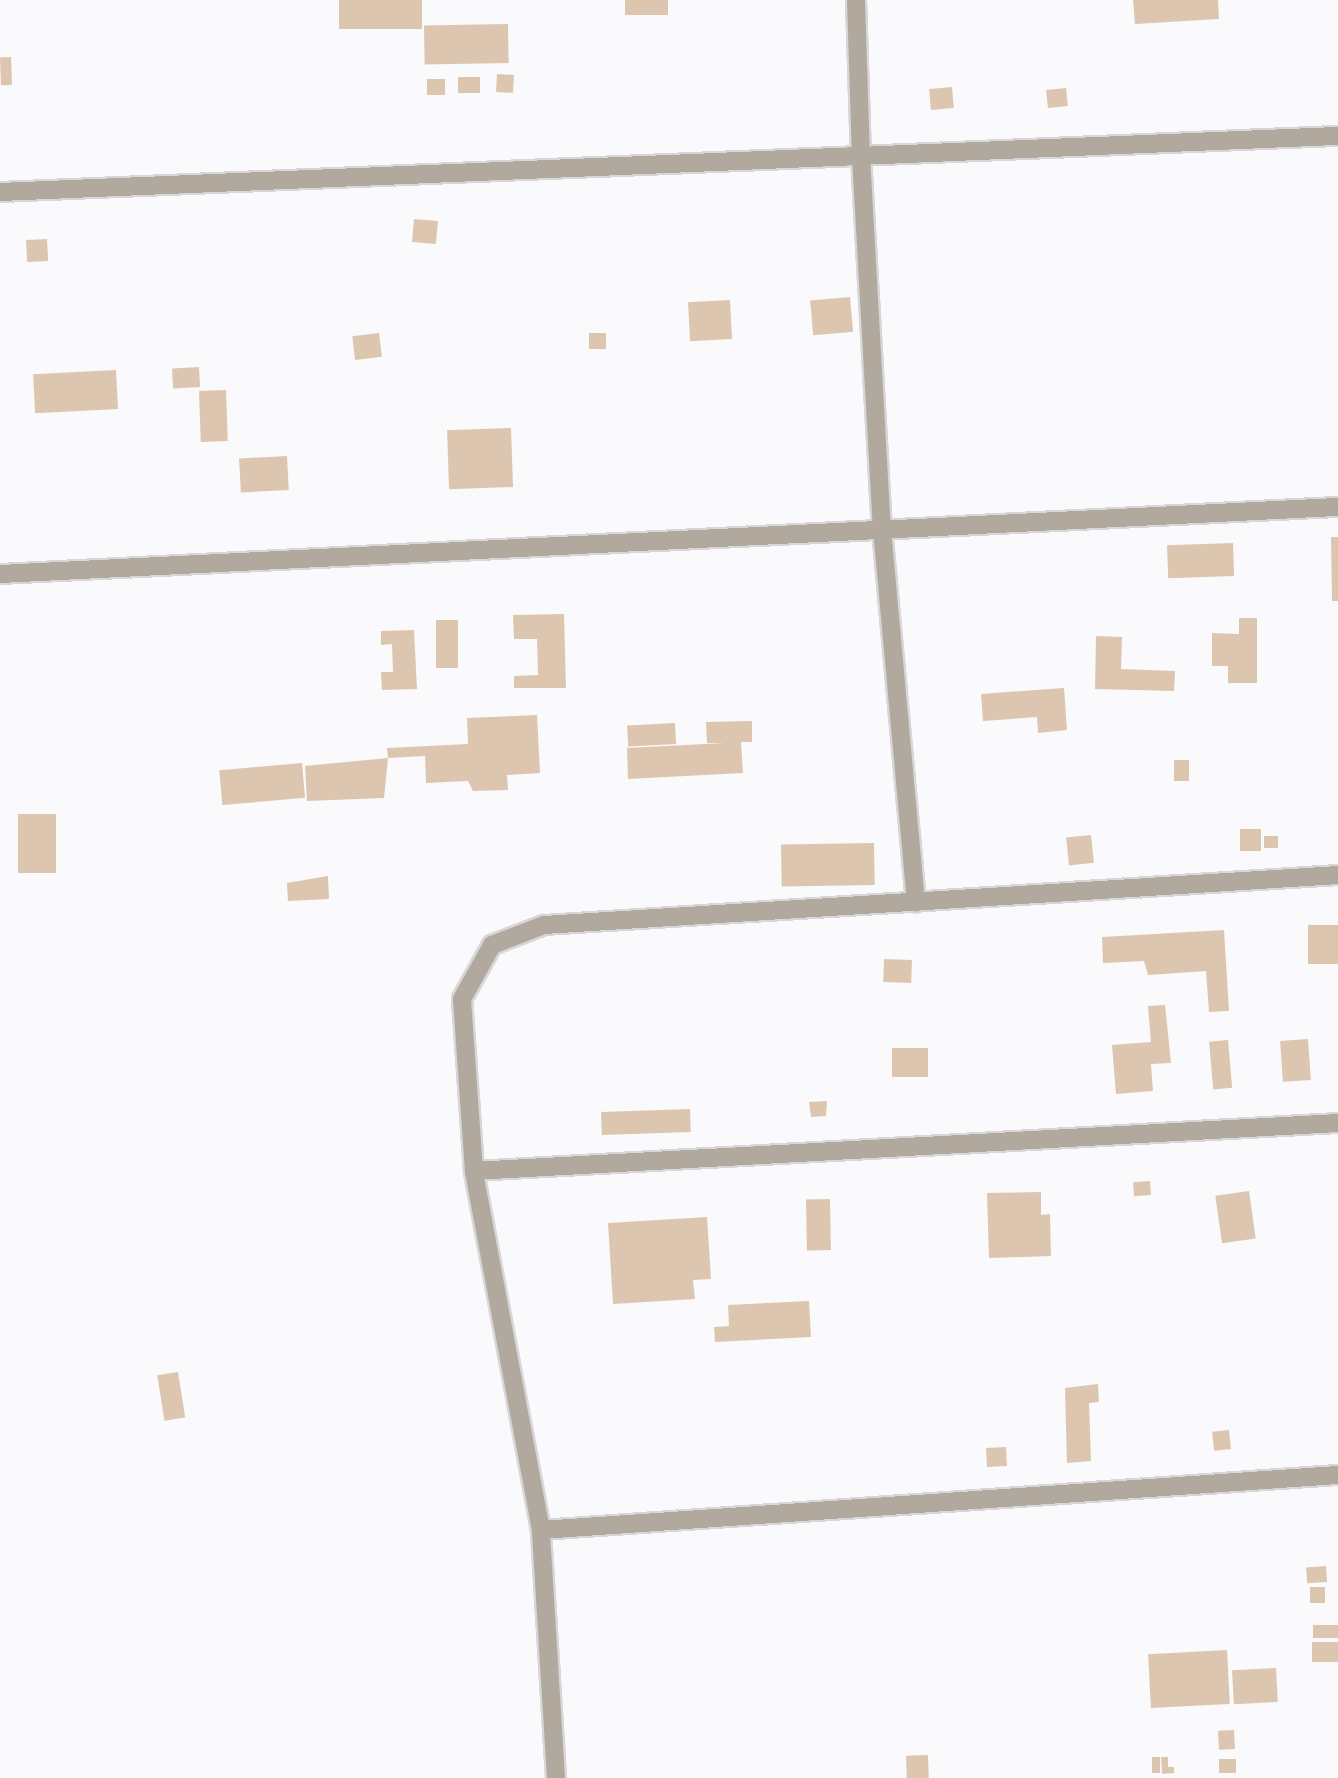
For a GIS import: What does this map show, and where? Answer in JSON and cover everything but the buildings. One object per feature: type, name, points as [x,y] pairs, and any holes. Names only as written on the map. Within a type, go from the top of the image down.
[{"type":"street","points":[[856,0],[861,156],[882,529],[916,902]]},
{"type":"street","points":[[0,192],[1338,136]]},
{"type":"street","points":[[0,574],[1338,507]]},
{"type":"street","points":[[556,1778],[541,1530],[474,1171],[462,999],[492,945],[544,925],[1338,875]]},
{"type":"street","points":[[474,1171],[1338,1123]]},
{"type":"street","points":[[541,1530],[1338,1475]]}]
